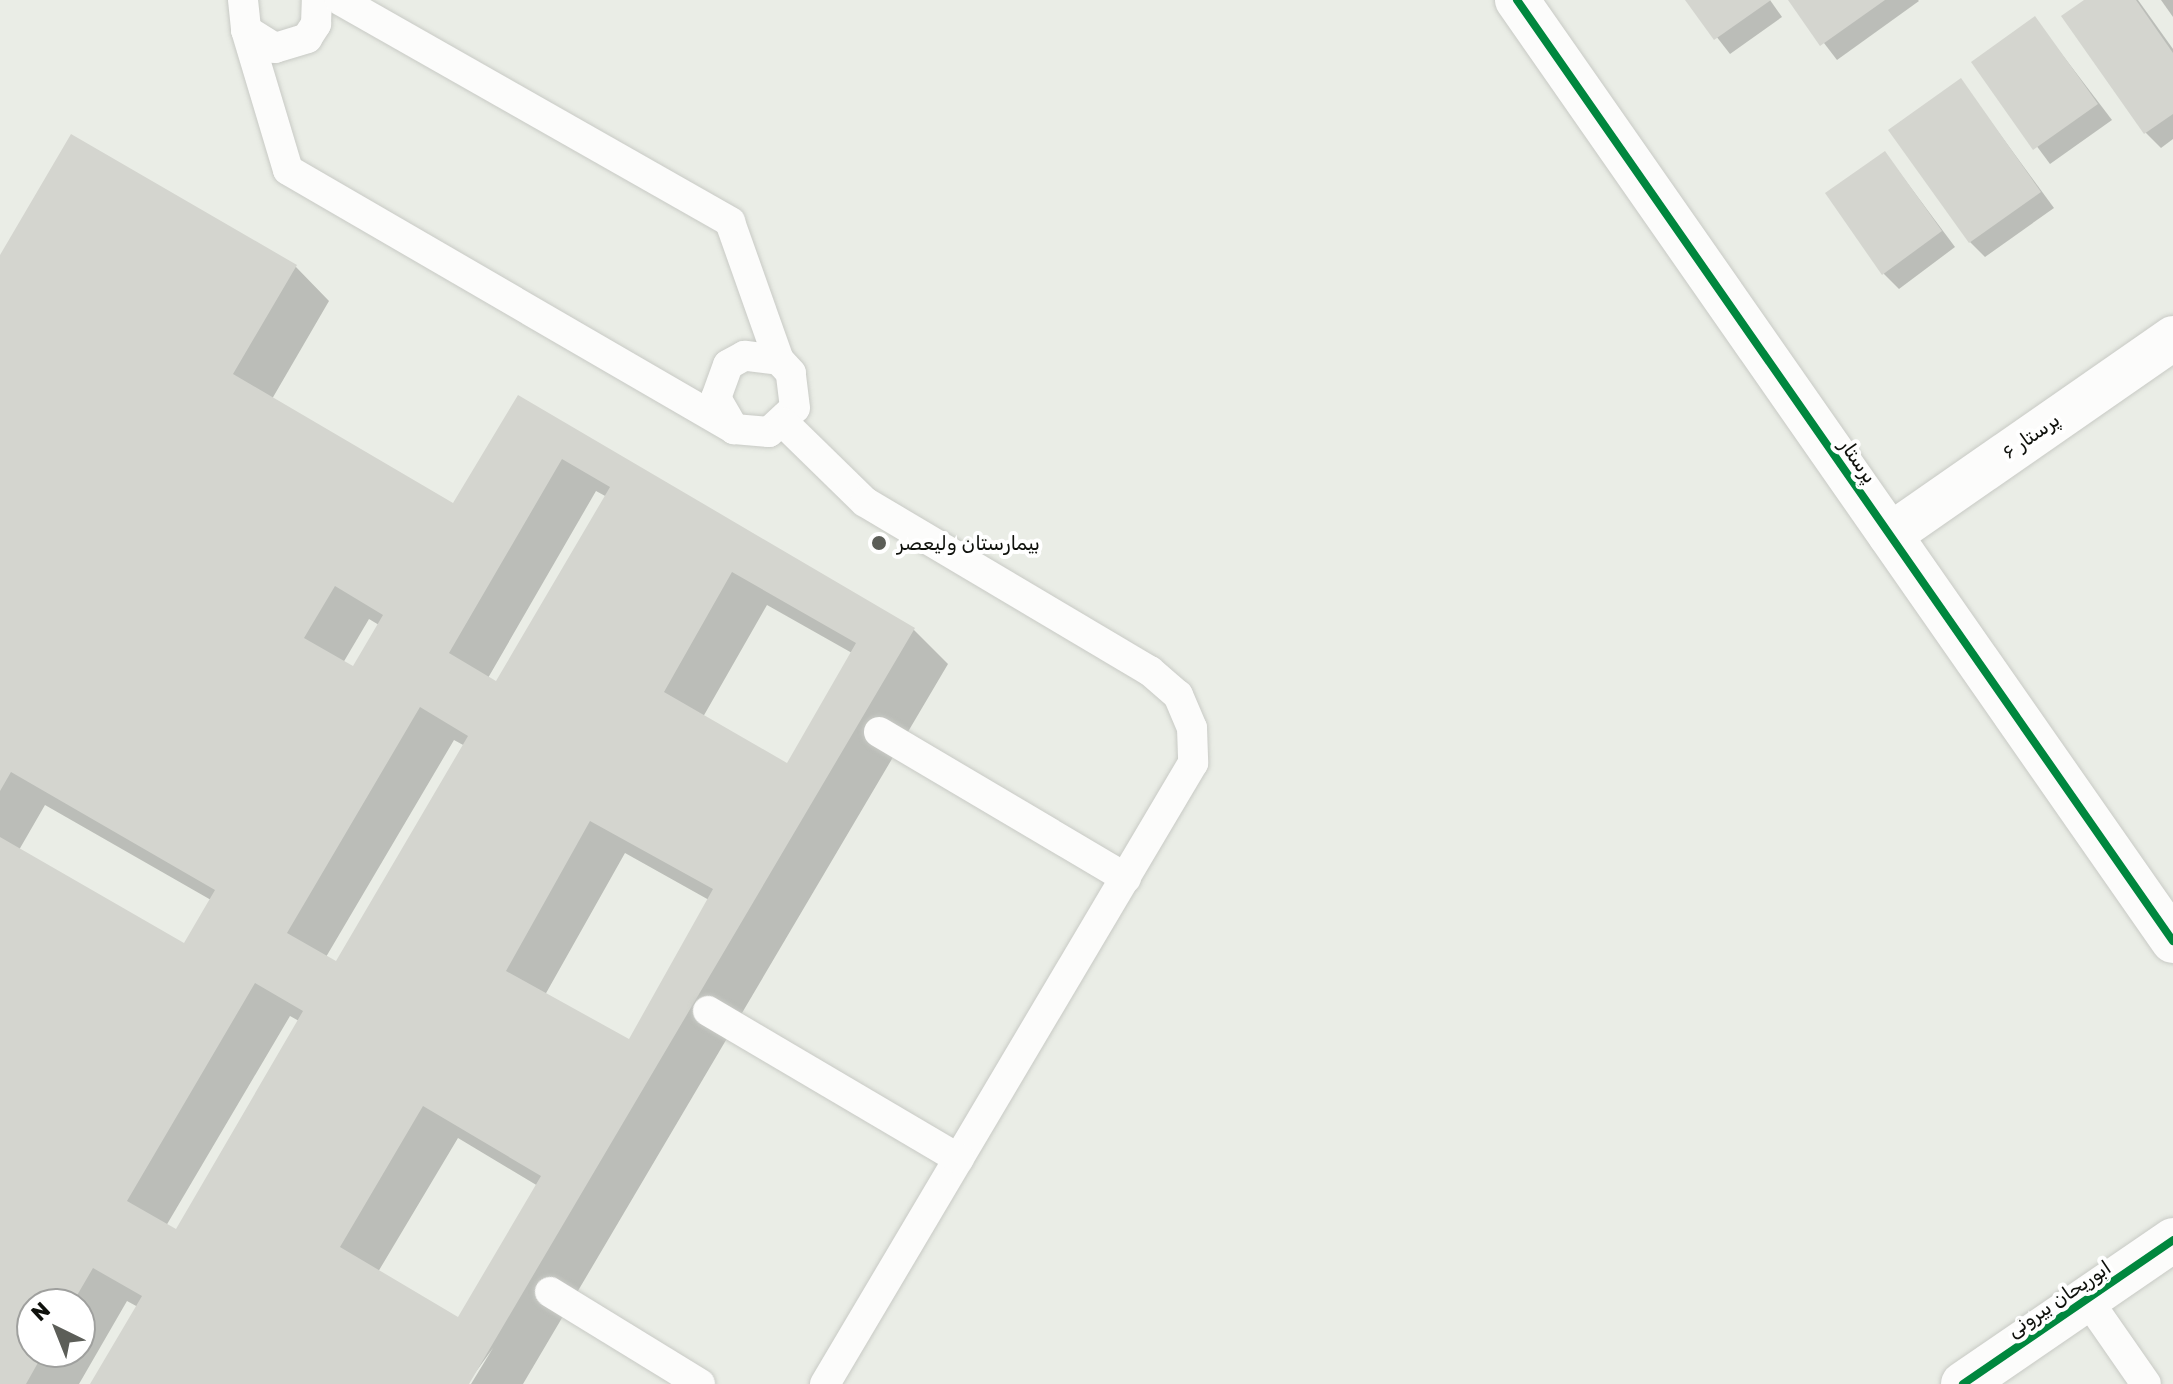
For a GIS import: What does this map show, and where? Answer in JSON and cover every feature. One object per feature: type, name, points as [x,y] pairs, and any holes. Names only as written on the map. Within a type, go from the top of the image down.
[{"type":"street","name":"پرستار","points":[[1517,0],[2173,941]]},
{"type":"street","name":"پرستار ۶","points":[[1890,535],[2173,338]]},
{"type":"street","name":"ابوریحان بیرونی","points":[[1963,1384],[2173,1240]]},
{"type":"lane","points":[[243,0],[246,30],[288,170],[734,429],[751,435],[784,423]]},
{"type":"lane","points":[[246,30],[259,43],[292,47],[316,24],[317,0]]},
{"type":"lane","points":[[340,0],[730,222],[779,360],[796,390],[784,423]]},
{"type":"lane","points":[[734,429],[716,398],[728,365],[762,354],[779,360]]},
{"type":"lane","points":[[784,423],[865,502],[1150,671],[1178,695],[1192,728],[1193,763],[825,1384]]},
{"type":"lane","points":[[879,732],[1126,878]]},
{"type":"lane","points":[[708,1011],[959,1159]]},
{"type":"lane","points":[[550,1292],[700,1384]]},
{"type":"lane","points":[[2087,1299],[2146,1384]]},
{"type":"building","points":[[1685,0],[1771,0],[1714,40]]},
{"type":"building","points":[[1788,0],[1885,0],[1820,46]]},
{"type":"building","points":[[2084,0],[2136,0],[2173,53],[2173,114],[2144,134],[2061,16]]},
{"type":"building","points":[[2035,16],[2098,104],[2033,150],[1971,62]]},
{"type":"building","points":[[1961,78],[2041,192],[1969,243],[1888,130]]},
{"type":"building","points":[[71,134],[297,265],[233,374],[453,503],[518,395],[915,628],[469,1384],[90,1384],[142,1296],[93,1268],[81,1288],[16,1288],[16,1368],[35,1368],[26,1384],[0,1384],[0,837],[184,943],[215,890],[11,772],[0,791],[0,255]],"holes":[[[562,459],[610,487],[496,681],[449,653]],[[732,572],[856,643],[787,763],[664,692]],[[335,586],[383,615],[353,666],[304,638]],[[420,707],[468,736],[336,961],[287,933]],[[590,821],[713,889],[629,1039],[506,971]],[[255,983],[303,1011],[176,1229],[127,1201]],[[423,1106],[541,1176],[458,1317],[340,1247]]]},
{"type":"building","points":[[1885,151],[1942,231],[1882,275],[1825,193]]},
{"type":"cycle path","points":[[1517,0],[2173,941]]},
{"type":"cycle path","points":[[1963,1384],[2173,1240]]},
{"type":"place","name":"بیمارستان ولیعصر","points":[[879,543]]}]
